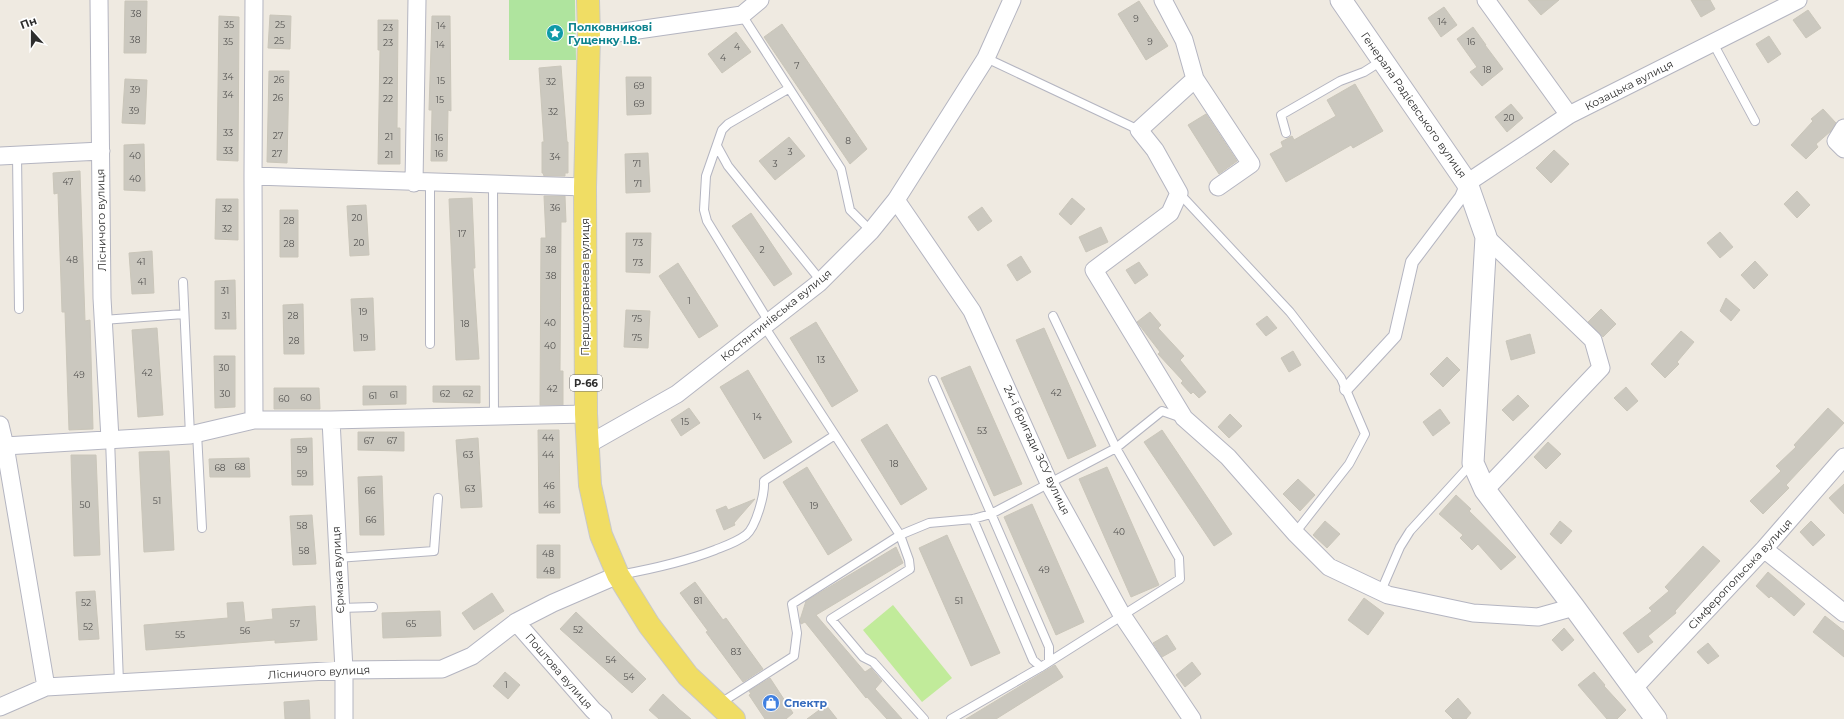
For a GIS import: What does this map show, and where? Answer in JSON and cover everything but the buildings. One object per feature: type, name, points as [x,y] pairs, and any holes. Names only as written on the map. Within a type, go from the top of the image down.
[{"type":"main road","name":"Першотравнева вулиця","points":[[588,0],[589,36],[585,187],[586,414],[590,485],[601,536],[618,575],[649,625],[688,676],[726,712]]},
{"type":"street","name":"Лісничого вулиця","points":[[99,0],[103,320],[110,440]]},
{"type":"street","points":[[254,0],[252,176],[254,420]]},
{"type":"street","points":[[417,0],[422,183]]},
{"type":"street","points":[[589,36],[742,15],[760,0]]},
{"type":"street","name":"Костянтинівська вулиця","points":[[587,445],[677,394],[821,281],[871,231],[896,200],[986,58],[1012,0]]},
{"type":"street","points":[[1163,0],[1184,40],[1195,79],[1251,164],[1218,187]]},
{"type":"street","name":"Генерала Радієвського вулиця","points":[[1341,0],[1468,183],[1486,237],[1473,460],[1485,490],[1574,606],[1656,719]]},
{"type":"street","points":[[1486,0],[1569,115]]},
{"type":"street","name":"Козацька вулиця","points":[[1468,183],[1569,115],[1798,0]]},
{"type":"street","points":[[1195,79],[1139,130],[1155,150],[1179,193],[1170,213],[1094,270],[1184,418],[1228,457],[1295,533],[1329,567],[1388,595],[1473,613],[1538,617],[1574,606]]},
{"type":"street","points":[[0,156],[101,151]]},
{"type":"street","points":[[252,176],[422,183],[585,187]]},
{"type":"street","points":[[1346,389],[1395,336],[1412,262],[1461,197],[1468,183]]},
{"type":"street","name":"24-ї бригади ЗСУ вулиця","points":[[896,200],[972,311],[1050,483],[1122,615],[1192,719]]},
{"type":"street","name":"Генерала Радієвського вулиця","points":[[1485,490],[1601,368],[1593,340],[1486,237]]},
{"type":"street","points":[[5,446],[194,434],[254,420],[331,420],[586,414]]},
{"type":"street","name":"Єрмака вулиця","points":[[331,420],[344,670],[344,719]]},
{"type":"street","points":[[0,425],[5,446],[46,687]]},
{"type":"street","name":"Сімферопольська вулиця","points":[[1633,689],[1764,550],[1844,457]]},
{"type":"street","points":[[1764,550],[1844,613]]},
{"type":"street","name":"Лісничого вулиця","points":[[0,707],[46,687],[344,670],[442,669],[472,656],[516,622],[553,603],[618,575]]},
{"type":"street","name":"Поштова вулиця","points":[[516,622],[593,710],[603,719]]},
{"type":"lane","points":[[742,15],[788,89],[841,169],[850,210],[871,231]]},
{"type":"lane","points":[[1712,43],[1755,121]]},
{"type":"lane","points":[[986,58],[1139,130]]},
{"type":"lane","points":[[1286,133],[1282,115],[1340,81],[1364,72],[1383,60]]},
{"type":"lane","points":[[788,89],[728,124],[722,130],[706,176],[704,210],[707,221],[716,239],[766,324],[835,435],[900,535],[910,560],[910,569],[831,619],[863,657],[873,662],[924,719]]},
{"type":"lane","points":[[717,146],[728,166],[821,281]]},
{"type":"lane","points":[[17,155],[19,309]]},
{"type":"lane","points":[[422,183],[430,344]]},
{"type":"lane","points":[[493,185],[494,417]]},
{"type":"lane","points":[[1179,193],[1290,312],[1341,378],[1366,434],[1349,464],[1295,533]]},
{"type":"lane","points":[[183,282],[184,314],[202,528]]},
{"type":"lane","points":[[103,320],[184,314]]},
{"type":"lane","points":[[951,719],[1041,667],[1180,578],[1179,558],[1116,448],[1053,316]]},
{"type":"lane","points":[[933,380],[1049,647],[1049,661]]},
{"type":"lane","points":[[726,712],[794,656],[797,633],[792,604],[900,535],[930,523],[973,519],[991,514],[1116,448],[1162,411],[1184,418]]},
{"type":"lane","points":[[618,575],[661,567],[697,557],[726,546],[746,535],[756,518],[765,490],[764,481],[835,435]]},
{"type":"lane","points":[[110,440],[119,683]]},
{"type":"lane","points":[[1381,591],[1400,547],[1410,531],[1473,460]]},
{"type":"lane","points":[[337,558],[434,551],[438,498]]},
{"type":"lane","points":[[973,519],[1033,660],[1041,667]]},
{"type":"lane","points":[[340,608],[373,607]]},
{"type":"green space","points":[[509,0],[575,0],[576,60],[509,60]]},
{"type":"green space","points":[[893,605],[952,678],[922,702],[863,630]]},
{"type":"place","name":"Полковникові Гущенку І.В.","points":[[555,33]]},
{"type":"place","name":"Спектр","points":[[771,703]]}]
